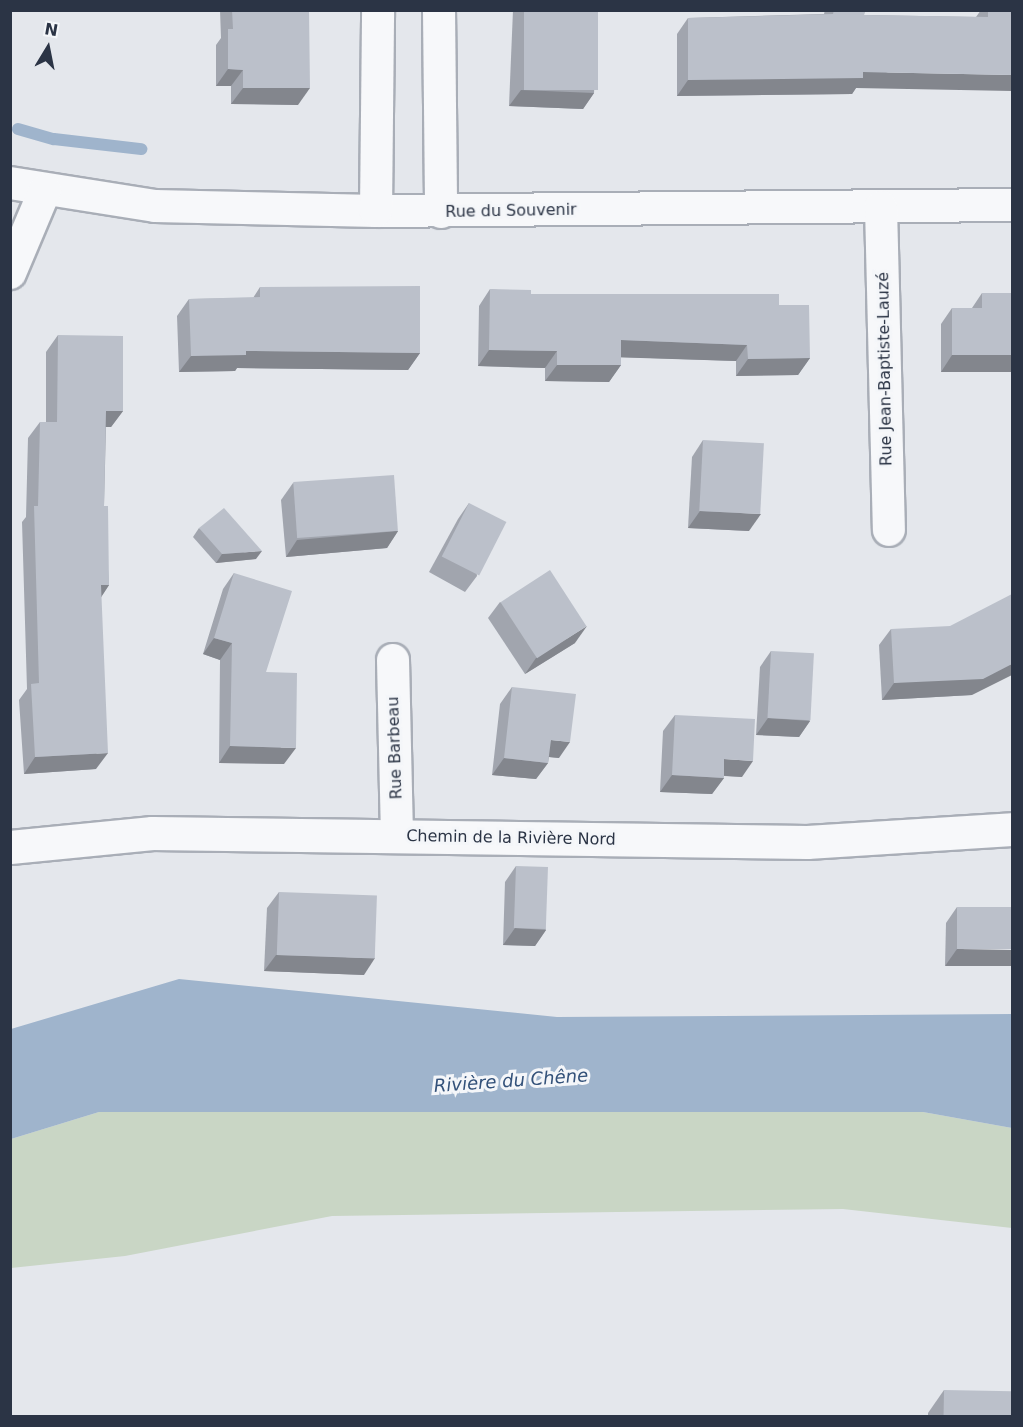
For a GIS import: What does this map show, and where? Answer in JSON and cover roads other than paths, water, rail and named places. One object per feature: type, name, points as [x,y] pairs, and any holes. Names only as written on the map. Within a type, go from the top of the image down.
[{"type":"street","points":[[376,211],[378,10]]},
{"type":"street","points":[[439,10],[441,212]]},
{"type":"street","name":"Rue du Souvenir","points":[[10,183],[155,206],[441,212],[1012,206]]},
{"type":"street","points":[[10,273],[45,190]]},
{"type":"street","name":"Rue Jean-Baptiste-Lauzé","points":[[881,207],[889,530]]},
{"type":"street","name":"Rue Barbeau","points":[[393,660],[397,836]]},
{"type":"street","name":"Chemin de la Rivière Nord","points":[[10,847],[152,833],[807,842],[1012,829]]},
{"type":"water","name":"Rivière du Chêne","points":[[179,979],[557,1017],[1012,1014],[1012,1128],[923,1112],[99,1112],[11,1139],[11,1029]]},
{"type":"waterway","points":[[18,129],[54,139],[141,149]]}]
